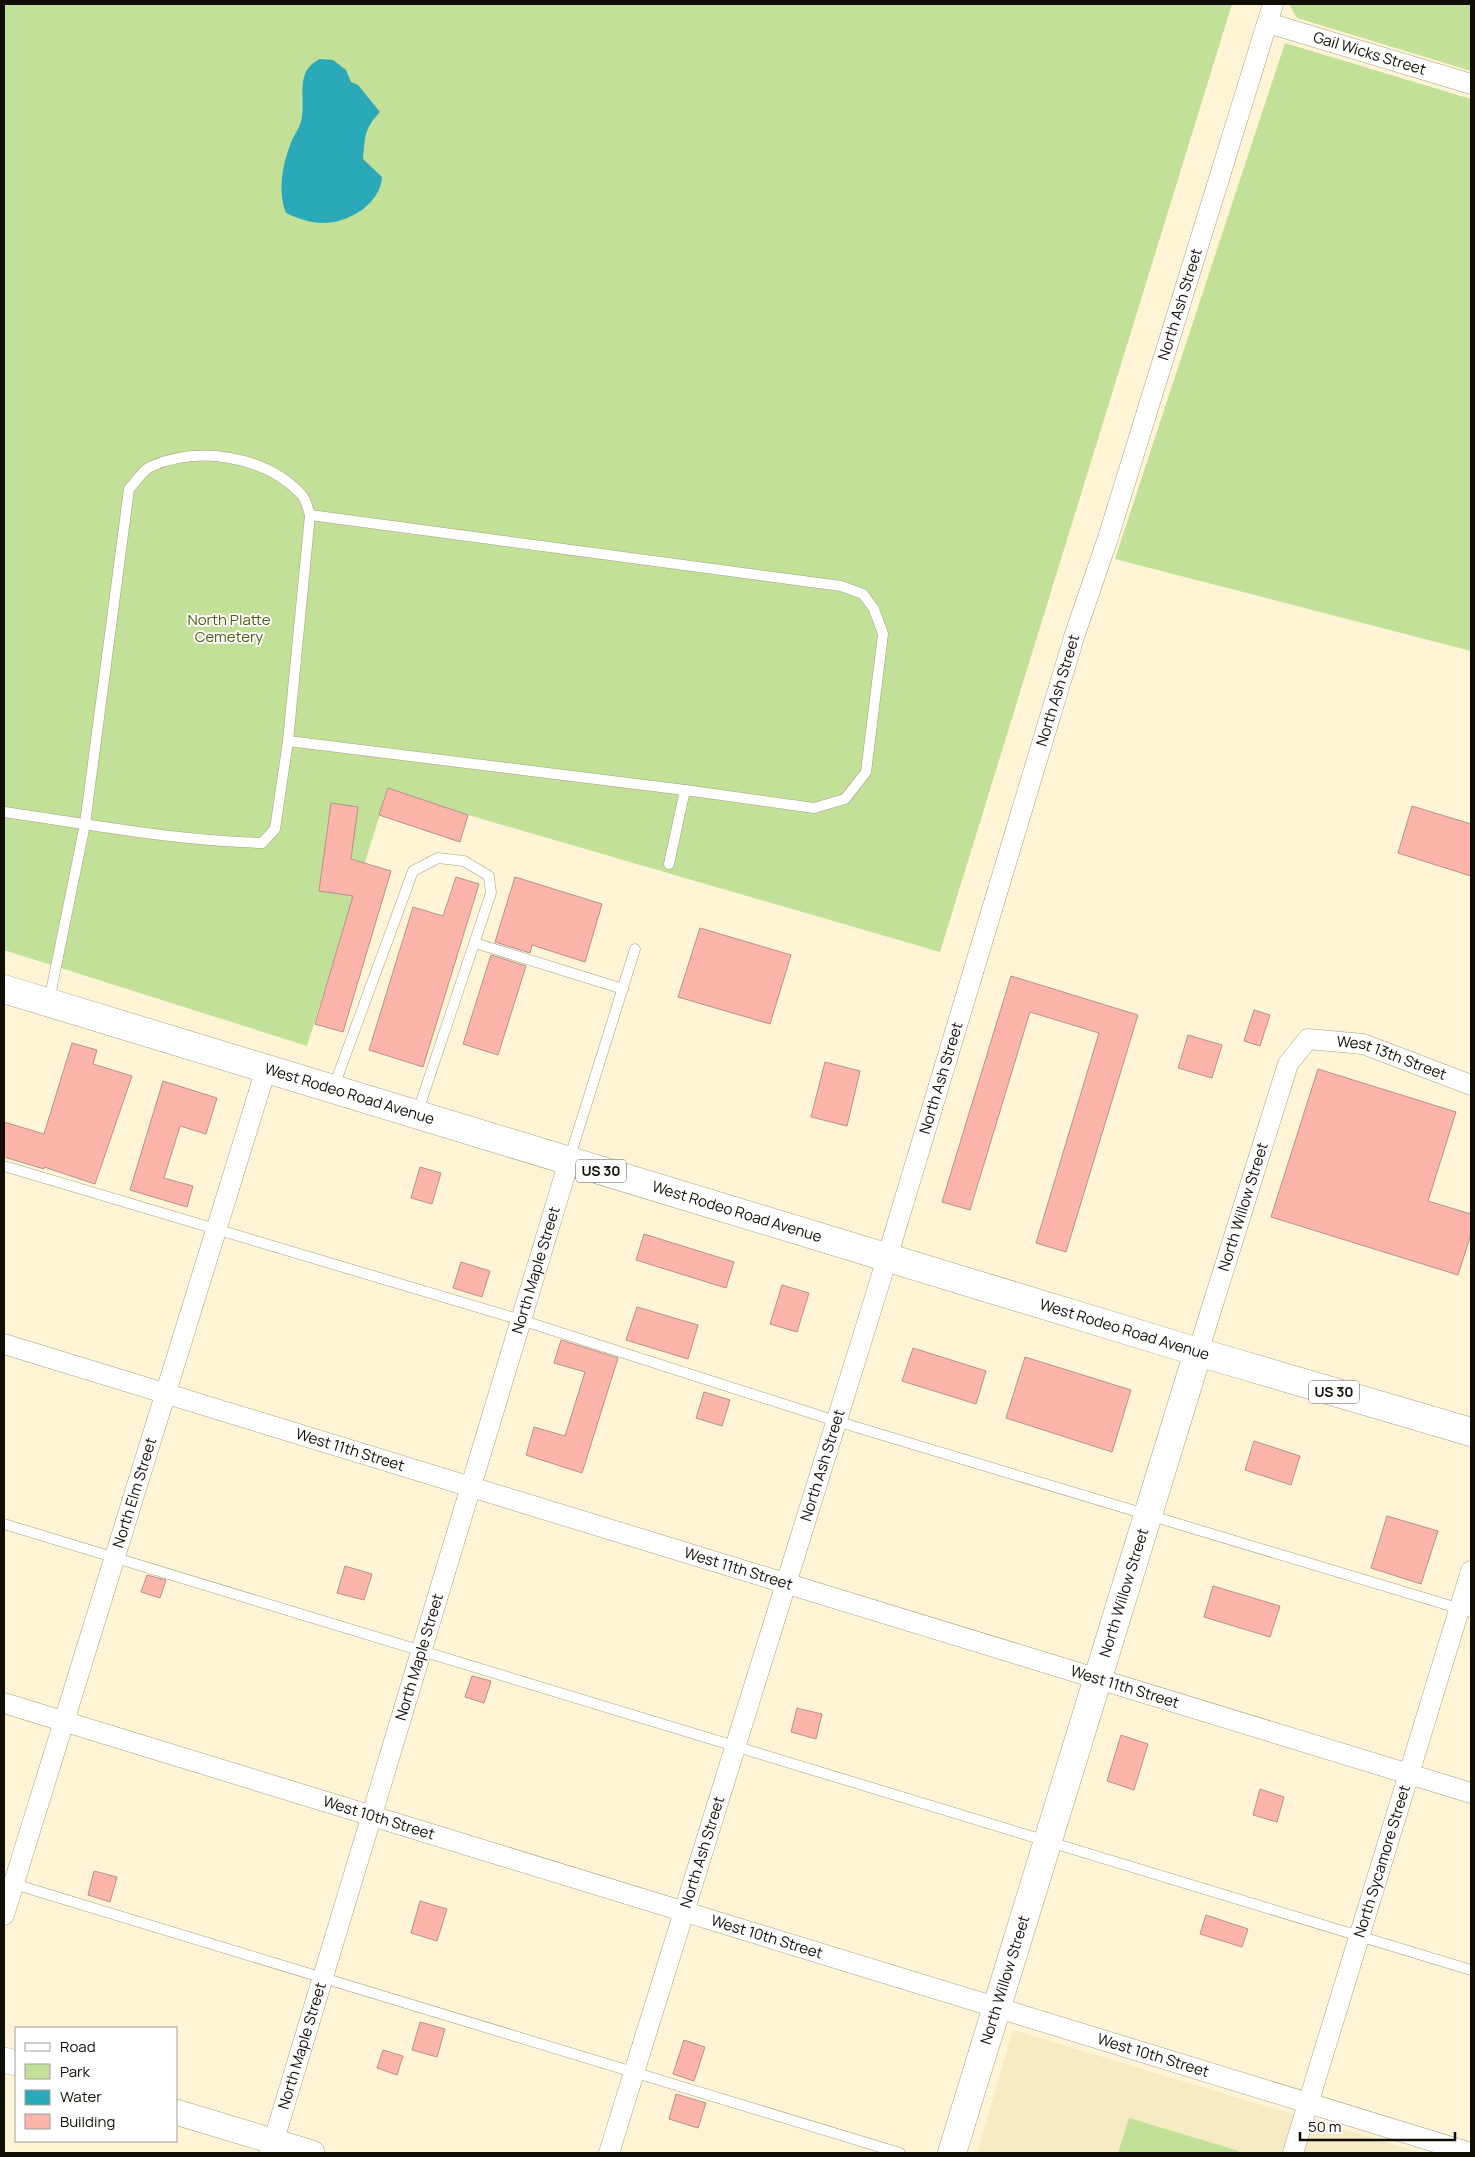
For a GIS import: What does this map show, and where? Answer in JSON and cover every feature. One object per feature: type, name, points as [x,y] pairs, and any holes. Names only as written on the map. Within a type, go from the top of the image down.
[{"type":"main road","name":"West Rodeo Road Avenue","points":[[4,988],[1198,1352],[1471,1432]]},
{"type":"main road","name":"North Willow Street","points":[[952,2153],[1198,1352]]},
{"type":"street","name":"Gail Wicks Street","points":[[1271,13],[1471,84]]},
{"type":"street","name":"North Ash Street","points":[[609,2153],[887,1257],[1075,634],[1108,538],[1271,13]]},
{"type":"street","name":"West 13th Street","points":[[1308,1039],[1363,1044],[1471,1085]]},
{"type":"street","name":"North Willow Street","points":[[1198,1352],[1288,1064],[1308,1039]]},
{"type":"street","name":"North Elm Street","points":[[4,1915],[8,1882],[63,1721],[266,1069]]},
{"type":"street","name":"North Maple Street","points":[[272,2148],[569,1161]]},
{"type":"street","name":"West 11th Street","points":[[4,1344],[1471,1793]]},
{"type":"street","name":"North Sycamore Street","points":[[1293,2153],[1409,1774],[1465,1611],[1471,1571]]},
{"type":"street","name":"West 10th Street","points":[[4,1703],[1471,2153]]},
{"type":"street","points":[[178,2113],[272,2148],[312,2153]]},
{"type":"lane","points":[[4,812],[85,824],[222,842],[262,843],[275,830],[288,741],[310,516],[302,495],[267,469],[225,456],[188,456],[149,468],[129,489],[85,824],[49,1002]]},
{"type":"lane","points":[[288,741],[685,790],[814,808],[845,799],[866,772],[883,634],[874,609],[863,594],[841,586],[310,516]]},
{"type":"lane","points":[[669,864],[685,790]]},
{"type":"lane","points":[[333,1089],[413,871],[438,858],[464,861],[489,876],[490,894],[417,1115]]},
{"type":"lane","points":[[474,943],[623,989]]},
{"type":"lane","points":[[569,1161],[635,949]]},
{"type":"lane","points":[[4,1166],[521,1320],[836,1421],[1465,1611]]},
{"type":"lane","points":[[4,1524],[421,1653],[1471,1970]]},
{"type":"lane","points":[[8,1882],[900,2153]]},
{"type":"shaded area","points":[[1013,2030],[1422,2153],[977,2153]]},
{"type":"green space","name":"North Platte Cemetery","points":[[4,4],[1232,4],[940,952],[468,815],[388,789],[307,1046],[4,950]]},
{"type":"green space","points":[[1289,4],[1471,4],[1471,71],[1297,18]]},
{"type":"green space","points":[[1285,43],[1471,99],[1471,651],[1115,559]]},
{"type":"green space","points":[[1129,2118],[1239,2151],[1238,2153],[1118,2153]]},
{"type":"water","points":[[320,59],[333,60],[346,70],[351,82],[358,85],[380,112],[371,123],[366,134],[363,159],[382,177],[380,187],[375,196],[361,211],[342,220],[323,223],[304,220],[286,213],[282,195],[282,176],[286,157],[301,122],[304,78],[306,71]]},
{"type":"building","points":[[388,788],[468,815],[460,842],[379,815]]},
{"type":"building","points":[[331,803],[358,807],[351,859],[391,871],[343,1032],[315,1024],[353,896],[319,891]]},
{"type":"building","points":[[1412,806],[1471,824],[1471,876],[1398,853]]},
{"type":"building","points":[[456,877],[479,884],[423,1067],[369,1050],[413,907],[443,916]]},
{"type":"building","points":[[515,877],[602,904],[585,962],[532,945],[530,953],[495,942]]},
{"type":"building","points":[[700,928],[791,955],[770,1024],[678,997]]},
{"type":"building","points":[[491,955],[526,966],[498,1055],[463,1044]]},
{"type":"building","points":[[1011,976],[1138,1015],[1066,1252],[1036,1243],[1099,1033],[1030,1012],[970,1210],[942,1202]]},
{"type":"building","points":[[1254,1010],[1270,1015],[1260,1046],[1244,1041]]},
{"type":"building","points":[[1188,1035],[1222,1045],[1212,1078],[1178,1068]]},
{"type":"building","points":[[72,1043],[97,1050],[93,1064],[132,1076],[95,1184],[44,1167],[44,1169],[4,1157],[4,1122],[44,1134]]},
{"type":"building","points":[[825,1062],[860,1071],[847,1126],[811,1117]]},
{"type":"building","points":[[1318,1069],[1456,1112],[1428,1201],[1471,1214],[1471,1234],[1458,1275],[1271,1217]]},
{"type":"building","points":[[163,1081],[217,1098],[206,1134],[180,1126],[164,1178],[193,1186],[187,1207],[130,1190]]},
{"type":"building","points":[[420,1167],[441,1173],[432,1204],[411,1198]]},
{"type":"building","points":[[644,1234],[734,1262],[726,1288],[636,1260]]},
{"type":"building","points":[[461,1262],[490,1271],[482,1297],[453,1288]]},
{"type":"building","points":[[782,1285],[809,1293],[797,1332],[770,1324]]},
{"type":"building","points":[[637,1307],[698,1325],[688,1359],[626,1340]]},
{"type":"building","points":[[561,1340],[618,1358],[582,1473],[526,1455],[534,1427],[565,1436],[585,1372],[554,1363]]},
{"type":"building","points":[[913,1348],[986,1371],[976,1404],[902,1381]]},
{"type":"building","points":[[1025,1357],[1131,1390],[1112,1452],[1006,1418]]},
{"type":"building","points":[[704,1392],[730,1400],[722,1426],[696,1418]]},
{"type":"building","points":[[1254,1441],[1300,1456],[1291,1485],[1245,1470]]},
{"type":"building","points":[[1387,1516],[1438,1531],[1421,1584],[1371,1568]]},
{"type":"building","points":[[345,1566],[372,1574],[364,1600],[337,1593]]},
{"type":"building","points":[[147,1575],[166,1580],[160,1598],[141,1592]]},
{"type":"building","points":[[1213,1586],[1280,1606],[1270,1637],[1204,1617]]},
{"type":"building","points":[[472,1676],[491,1681],[484,1703],[465,1697]]},
{"type":"building","points":[[797,1708],[822,1714],[816,1739],[791,1732]]},
{"type":"building","points":[[1121,1735],[1148,1744],[1134,1790],[1107,1781]]},
{"type":"building","points":[[1260,1789],[1284,1797],[1277,1822],[1253,1815]]},
{"type":"building","points":[[94,1871],[117,1877],[110,1902],[88,1895]]},
{"type":"building","points":[[420,1901],[447,1909],[437,1941],[411,1933]]},
{"type":"building","points":[[1206,1915],[1248,1929],[1242,1947],[1200,1934]]},
{"type":"building","points":[[420,2022],[445,2029],[437,2057],[412,2050]]},
{"type":"building","points":[[684,2040],[705,2047],[694,2081],[673,2074]]},
{"type":"building","points":[[383,2050],[403,2056],[397,2075],[377,2068]]},
{"type":"building","points":[[676,2094],[706,2103],[698,2128],[669,2119]]}]
